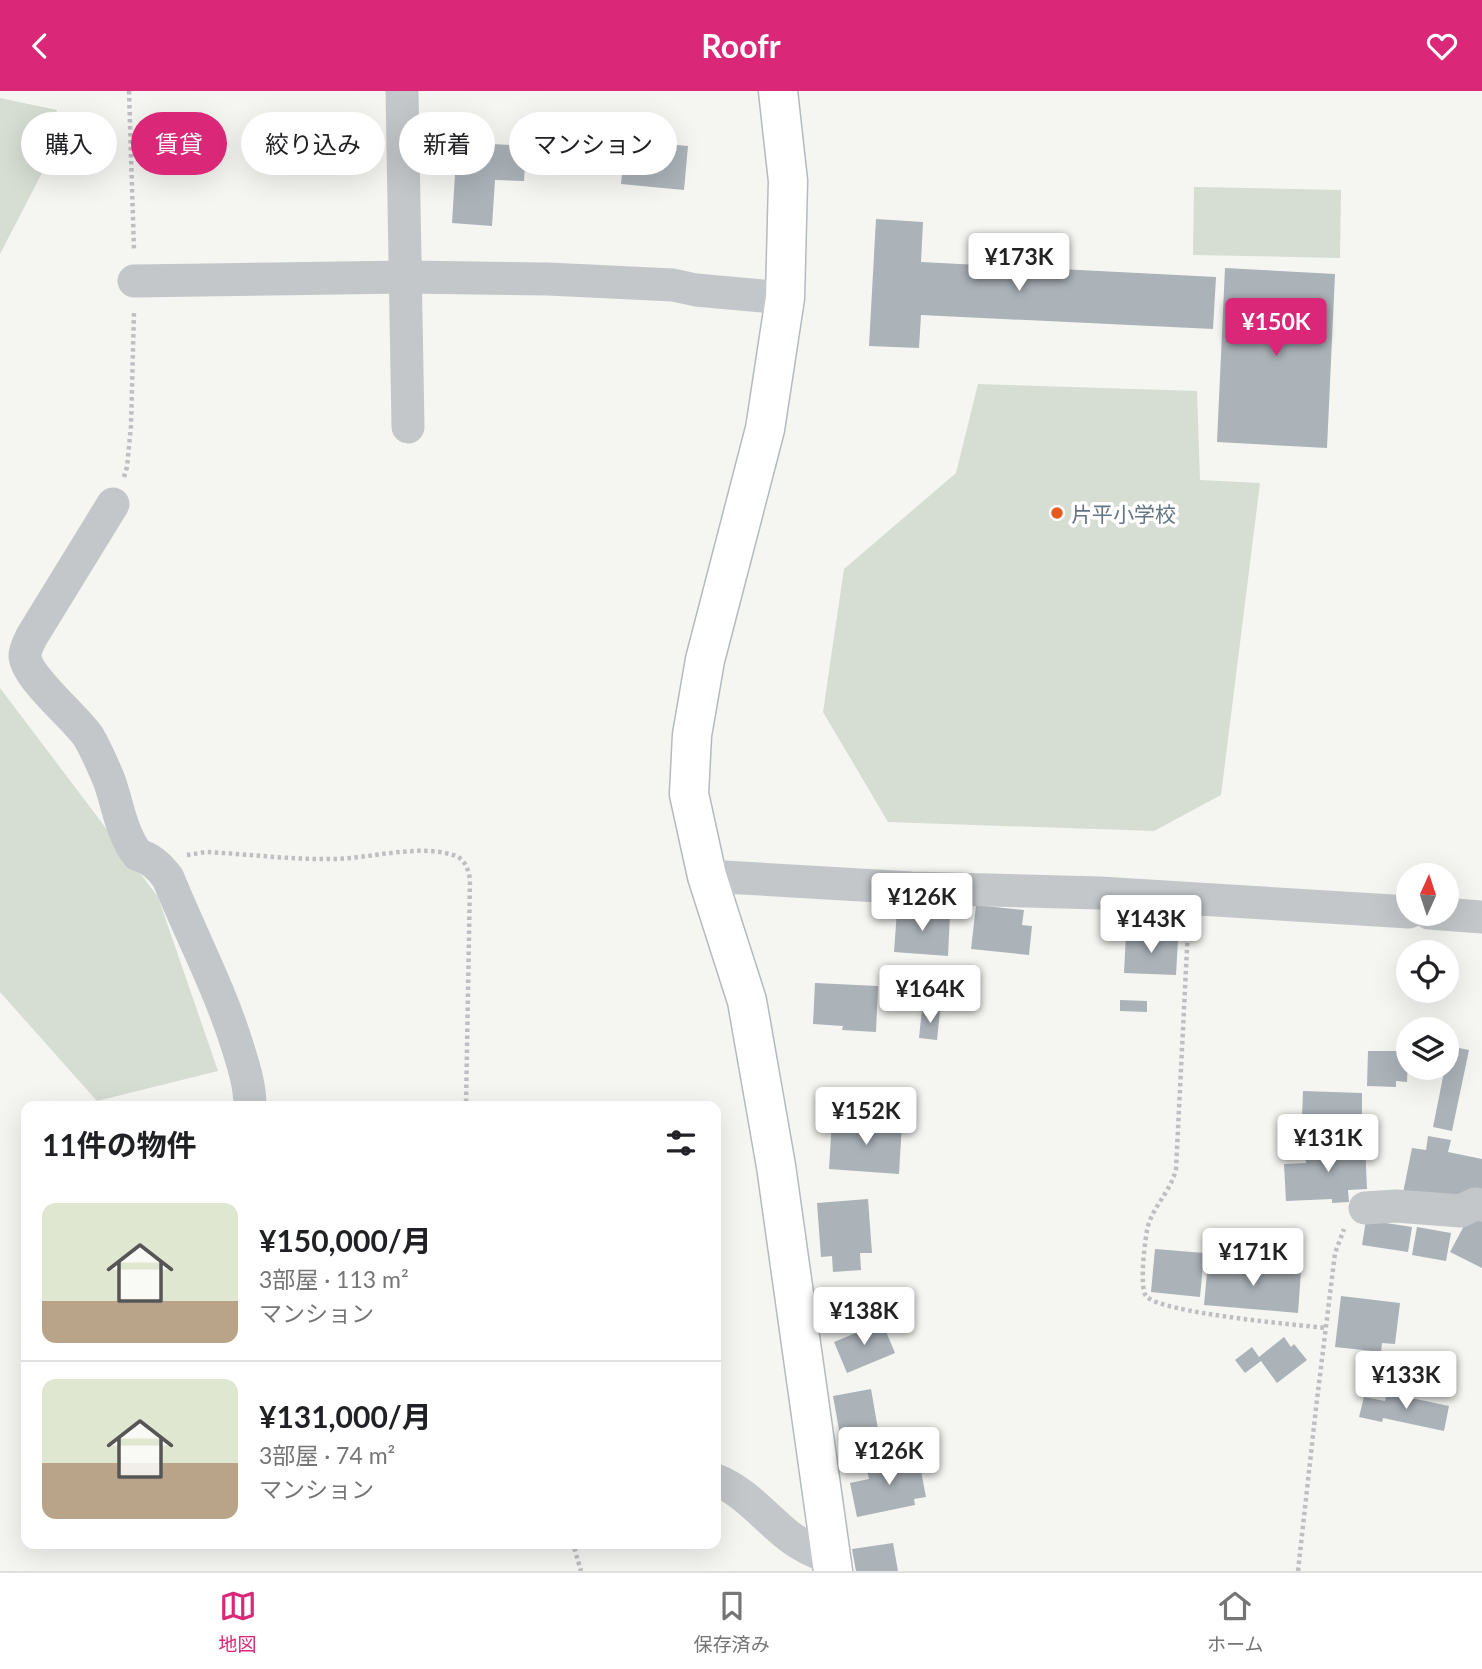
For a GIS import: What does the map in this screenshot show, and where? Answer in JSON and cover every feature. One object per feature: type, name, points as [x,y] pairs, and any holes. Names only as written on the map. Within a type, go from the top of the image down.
[{"type":"street","points":[[402,91],[408,427]]},
{"type":"street","points":[[778,91],[788,181],[785,298],[765,429],[705,660],[692,735],[689,794],[707,876],[747,1001],[776,1166],[833,1565]]},
{"type":"street","points":[[134,281],[406,277],[548,279],[673,285],[696,290],[785,298]]},
{"type":"street","points":[[113,504],[32,636],[25,655],[33,676],[89,737],[109,780],[131,846],[138,855],[146,857],[162,869],[168,878],[229,1018],[245,1071],[250,1101]]},
{"type":"street","points":[[707,876],[912,888],[1100,893],[1396,911]]},
{"type":"street","points":[[1460,915],[1482,917]]},
{"type":"street","points":[[1365,1208],[1396,1206],[1461,1211],[1475,1204],[1482,1205]]},
{"type":"street","points":[[721,1482],[730,1485],[794,1540],[833,1565]]},
{"type":"path","points":[[156,864],[177,856],[206,852],[335,859],[413,851],[456,855],[467,866],[470,880],[466,1101]]},
{"type":"path","points":[[1190,899],[1176,1168],[1173,1182],[1149,1225],[1142,1286],[1145,1295],[1158,1303],[1224,1317],[1326,1328]]},
{"type":"path","points":[[1298,1571],[1335,1253],[1348,1224],[1365,1208]]},
{"type":"path","points":[[574,1549],[581,1571]]},
{"type":"shaded area","points":[[0,98],[57,110],[21,112],[21,175],[41,175],[0,254]]},
{"type":"shaded area","points":[[1194,187],[1341,190],[1340,258],[1193,255]]},
{"type":"shaded area","points":[[978,384],[1197,391],[1200,480],[1260,483],[1221,795],[1154,831],[888,822],[823,712],[844,569],[956,473]]},
{"type":"shaded area","points":[[0,688],[158,897],[218,1071],[97,1101],[0,992]]},
{"type":"building","points":[[495,144],[509,145],[509,175],[524,175],[524,181],[495,180],[492,226],[452,223],[455,175],[495,175]]},
{"type":"building","points":[[677,145],[688,146],[684,190],[621,184],[622,175],[677,175]]},
{"type":"building","points":[[876,219],[923,222],[921,262],[1216,277],[1213,329],[921,315],[919,348],[869,346]]},
{"type":"building","points":[[1225,268],[1335,274],[1327,448],[1217,442]]},
{"type":"building","points":[[976,905],[1024,910],[1022,925],[1032,926],[1029,955],[971,949]]},
{"type":"building","points":[[897,911],[950,914],[948,956],[894,952]]},
{"type":"building","points":[[1126,934],[1165,936],[1164,939],[1178,940],[1176,975],[1124,973]]},
{"type":"building","points":[[815,983],[878,986],[876,1032],[842,1030],[843,1026],[813,1024]]},
{"type":"building","points":[[1120,1000],[1147,1001],[1147,1012],[1120,1011]]},
{"type":"building","points":[[922,1009],[940,1011],[937,1040],[919,1038]]},
{"type":"building","points":[[1459,1048],[1469,1050],[1452,1131],[1433,1127],[1442,1080],[1459,1080]]},
{"type":"building","points":[[1368,1051],[1396,1051],[1396,1080],[1407,1082],[1396,1081],[1396,1087],[1367,1086]]},
{"type":"building","points":[[1303,1091],[1362,1093],[1362,1119],[1302,1117]]},
{"type":"building","points":[[832,1120],[902,1124],[899,1174],[829,1169]]},
{"type":"building","points":[[1428,1136],[1451,1140],[1448,1152],[1482,1159],[1482,1196],[1462,1204],[1403,1193],[1412,1148],[1426,1150]]},
{"type":"building","points":[[1365,1143],[1367,1189],[1348,1190],[1349,1202],[1332,1203],[1332,1199],[1286,1201],[1284,1164],[1306,1163],[1305,1153],[1328,1152],[1328,1145]]},
{"type":"building","points":[[868,1199],[872,1253],[860,1253],[861,1270],[833,1272],[832,1256],[821,1257],[817,1203]]},
{"type":"building","points":[[1472,1211],[1482,1216],[1482,1268],[1450,1252]]},
{"type":"building","points":[[1366,1220],[1412,1227],[1408,1252],[1362,1245]]},
{"type":"building","points":[[1417,1227],[1451,1233],[1446,1261],[1412,1255]]},
{"type":"building","points":[[1155,1249],[1204,1253],[1200,1297],[1151,1292]]},
{"type":"building","points":[[1208,1263],[1301,1271],[1298,1313],[1204,1305]]},
{"type":"building","points":[[1341,1296],[1400,1303],[1395,1344],[1382,1343],[1381,1352],[1335,1347]]},
{"type":"building","points":[[882,1322],[895,1353],[847,1373],[834,1342]]},
{"type":"building","points":[[1284,1337],[1291,1347],[1294,1344],[1307,1360],[1277,1383],[1261,1361],[1245,1373],[1235,1360],[1252,1347],[1259,1357]]},
{"type":"building","points":[[871,1389],[879,1435],[862,1438],[864,1448],[843,1452],[833,1396]]},
{"type":"building","points":[[1387,1393],[1449,1406],[1444,1431],[1383,1418],[1382,1422],[1359,1417],[1364,1397],[1385,1401]]},
{"type":"building","points":[[918,1455],[926,1497],[914,1499],[915,1505],[857,1517],[850,1483],[869,1479],[867,1469],[888,1465],[888,1461]]},
{"type":"building","points":[[893,1543],[898,1571],[856,1571],[852,1549]]},
{"type":"place","name":"片平小学校","points":[[1057,513]]}]
